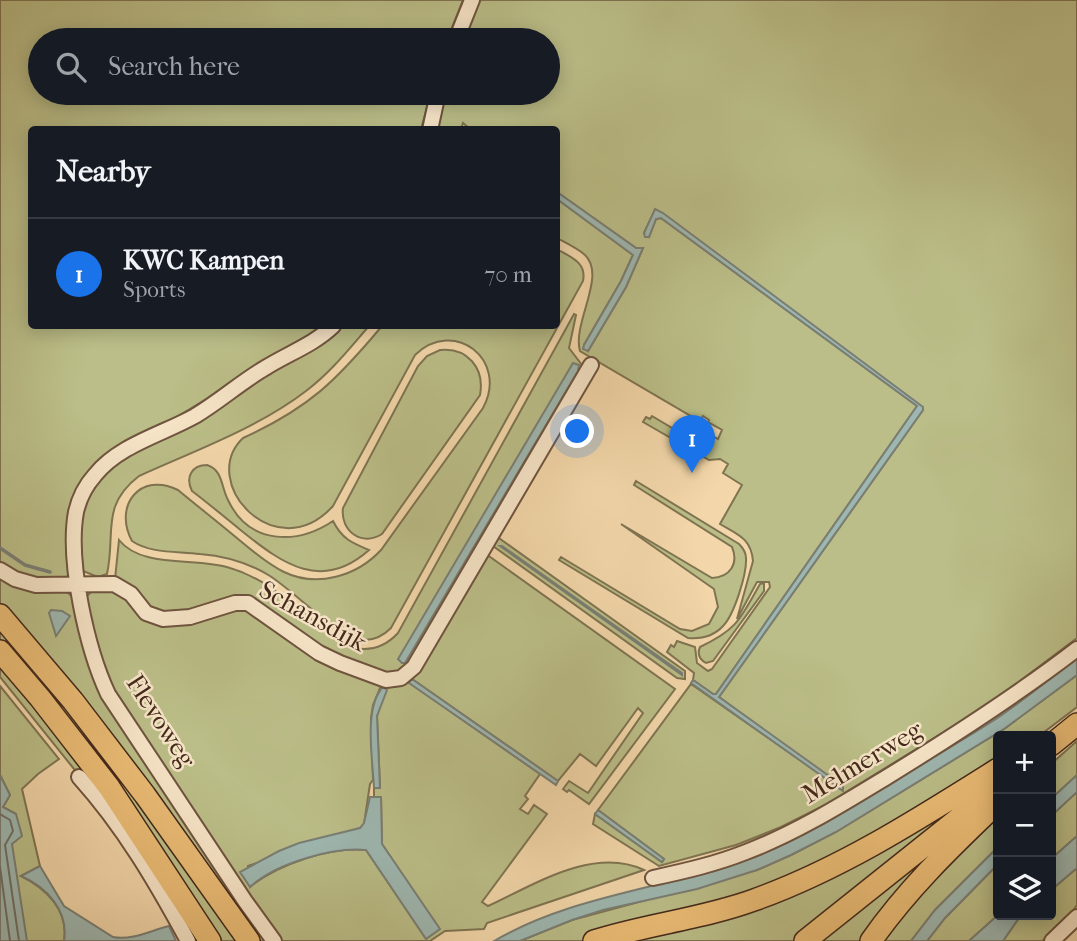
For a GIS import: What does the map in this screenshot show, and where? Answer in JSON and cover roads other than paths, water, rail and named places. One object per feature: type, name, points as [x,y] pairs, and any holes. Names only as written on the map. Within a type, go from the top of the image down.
[{"type":"highway","name":"Flevoweg","points":[[0,615],[73,701],[145,795],[248,941]]},
{"type":"highway","points":[[0,651],[109,787],[210,941]]},
{"type":"highway","points":[[594,941],[714,912],[784,889],[850,858],[993,772]]},
{"type":"highway","points":[[806,940],[993,791]]},
{"type":"highway","points":[[871,941],[929,868],[993,807]]},
{"type":"street","points":[[461,28],[472,0]]},
{"type":"street","points":[[431,126],[435,105]]},
{"type":"street","points":[[0,570],[15,579],[36,585],[79,585],[75,553],[76,512],[81,497],[97,472],[131,448],[196,415],[264,368],[309,345],[329,329]]},
{"type":"street","name":"Schansdijk","points":[[79,585],[107,582],[120,586],[131,594],[146,613],[163,619],[190,617],[235,603],[248,603],[327,657],[381,679],[401,678],[414,667],[591,366]]},
{"type":"street","name":"Flevoweg","points":[[79,585],[91,645],[111,701],[274,941]]},
{"type":"street","name":"Melmerweg","points":[[653,878],[734,857],[818,819],[959,733],[1022,691],[1077,649]]},
{"type":"street","points":[[79,777],[128,837],[153,875],[188,941]]},
{"type":"street","points":[[1057,939],[1077,917]]},
{"type":"water","points":[[560,194],[636,248],[643,248],[626,287],[588,351],[583,349],[621,281],[633,255],[560,201]]},
{"type":"water","points":[[655,209],[923,407],[719,697],[843,786],[843,791],[691,683],[693,680],[716,694],[917,406],[661,218],[656,219],[649,237],[645,237],[644,233]]},
{"type":"water","points":[[573,363],[579,365],[578,371],[405,663],[402,663],[398,659]]},
{"type":"water","points":[[500,546],[682,673],[682,675]]},
{"type":"water","points":[[51,610],[62,611],[70,616],[56,636],[49,613]]},
{"type":"water","points":[[1077,658],[1077,675],[1004,729],[993,731],[993,736],[836,832],[791,855],[757,870],[697,889],[603,910],[520,941],[494,941],[555,913],[719,869],[788,842],[840,814],[996,719]]},
{"type":"water","points":[[412,679],[558,781],[556,785],[409,683]]},
{"type":"water","points":[[383,687],[387,690],[377,716],[380,788],[374,788],[371,721],[377,696]]},
{"type":"water","points":[[0,775],[10,795],[3,807],[16,814],[22,836],[12,844],[27,941],[0,941]]},
{"type":"water","points":[[1077,775],[1077,792],[1056,811],[1056,794]]},
{"type":"water","points":[[370,797],[381,797],[382,844],[440,929],[426,939],[366,850],[337,851],[305,858],[274,871],[250,887],[240,872],[299,843],[360,828],[364,823]]},
{"type":"water","points":[[598,810],[664,859],[662,862],[595,814]]},
{"type":"water","points":[[1077,836],[1077,868],[1056,886],[1056,857]]},
{"type":"water","points":[[993,852],[993,869],[945,918],[927,941],[911,941],[935,910]]},
{"type":"water","points":[[40,866],[64,906],[113,937],[135,936],[169,926],[176,941],[64,941],[63,919],[54,901],[39,886],[21,876]]},
{"type":"water","points":[[993,919],[1018,920],[1003,941],[969,941]]},
{"type":"waterway","points":[[0,548],[25,565],[50,572]]},
{"type":"place","name":"KWC Kampen","points":[[692,473]]}]
